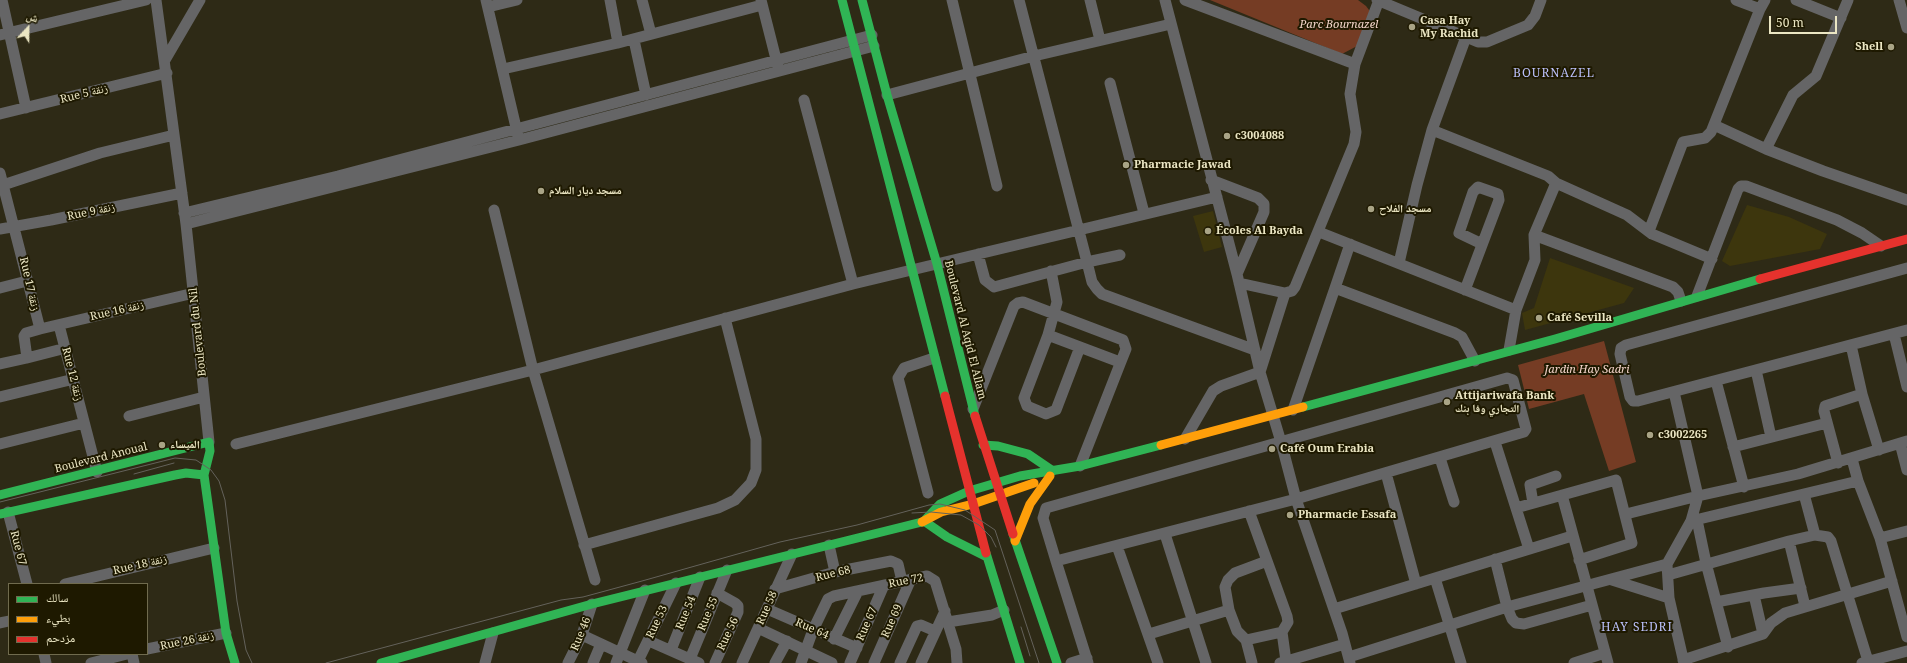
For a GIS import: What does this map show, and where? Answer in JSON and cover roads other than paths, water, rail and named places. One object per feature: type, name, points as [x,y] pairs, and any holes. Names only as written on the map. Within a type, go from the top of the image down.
[{"type":"street","points":[[2,0],[5,34],[26,108]]},
{"type":"street","points":[[5,34],[146,0]]},
{"type":"street","name":"Boulevard du Nil","points":[[156,0],[167,73],[186,224],[210,451],[204,475],[221,587],[226,633],[235,663]]},
{"type":"street","points":[[165,60],[200,0]]},
{"type":"street","points":[[517,0],[487,4],[518,135]]},
{"type":"street","points":[[610,0],[618,43]]},
{"type":"street","points":[[642,0],[652,34]]},
{"type":"street","points":[[842,0],[913,269],[934,358],[986,557],[1020,663]]},
{"type":"street","name":"Boulevard Al Aqid El Allam","points":[[862,0],[887,95],[937,264],[983,445],[1057,663]]},
{"type":"street","points":[[952,0],[997,186]]},
{"type":"street","points":[[1019,0],[1092,282],[1102,294],[1255,350]]},
{"type":"street","points":[[1090,0],[1100,40]]},
{"type":"street","points":[[1165,0],[1211,180],[1238,278],[1260,372],[1296,499],[1334,609],[1349,660],[1449,625],[1507,607],[1586,586],[1668,569],[1706,563],[1815,535],[1824,535],[1831,541],[1848,594],[1865,662],[1881,660],[1907,651]]},
{"type":"street","points":[[1186,0],[1355,64]]},
{"type":"street","points":[[1238,278],[1286,293],[1292,291],[1295,287],[1319,232],[1354,144],[1356,132],[1350,94],[1355,64],[1378,0],[1478,42],[1487,42],[1515,32],[1528,25],[1535,16],[1541,0]]},
{"type":"street","points":[[1649,231],[1683,142],[1705,138],[1708,136],[1714,125],[1762,5],[1736,0]]},
{"type":"street","points":[[1796,0],[1841,18]]},
{"type":"street","points":[[1766,149],[1793,95],[1816,76],[1848,0]]},
{"type":"street","points":[[1899,0],[1906,22]]},
{"type":"street","points":[[503,70],[634,40],[761,3],[778,66]]},
{"type":"street","points":[[887,95],[1034,56],[1171,24]]},
{"type":"street","points":[[853,46],[872,35]]},
{"type":"street","points":[[1399,263],[1416,185],[1432,130],[1466,37]]},
{"type":"street","points":[[634,40],[646,95]]},
{"type":"street","points":[[186,224],[853,46],[874,46]]},
{"type":"street","points":[[184,213],[518,135],[646,95],[778,66]]},
{"type":"street","name":"Rue 5 زنقة","points":[[0,114],[167,73]]},
{"type":"street","points":[[1110,83],[1144,214]]},
{"type":"street","points":[[804,100],[853,284]]},
{"type":"street","points":[[1714,125],[1766,149],[1823,171],[1907,200]]},
{"type":"street","points":[[1432,130],[1548,176],[1556,183],[1627,215],[1652,234],[1712,259]]},
{"type":"street","points":[[3,185],[100,154],[174,135]]},
{"type":"street","name":"Rue 17 زنقة","points":[[0,173],[40,329]]},
{"type":"street","points":[[1211,180],[1258,198],[1264,204],[1264,212],[1238,278]]},
{"type":"street","points":[[1510,350],[1516,310],[1535,260],[1534,235],[1556,183]]},
{"type":"street","points":[[1697,296],[1738,189],[1742,186],[1746,186],[1837,220],[1862,233],[1881,246]]},
{"type":"street","points":[[1465,290],[1482,244],[1499,197],[1498,194],[1478,187],[1474,192],[1459,233],[1482,244]]},
{"type":"street","name":"Rue 9 زنقة","points":[[0,229],[14,225],[51,220],[182,193]]},
{"type":"street","points":[[236,444],[533,370],[853,284],[1079,229],[1217,198]]},
{"type":"street","points":[[494,210],[533,370],[595,580]]},
{"type":"street","points":[[1319,232],[1516,310]]},
{"type":"street","points":[[1534,235],[1673,287],[1678,292],[1681,301]]},
{"type":"street","points":[[924,521],[940,504],[969,491],[995,483],[1020,476],[1080,466],[1294,410],[1475,361],[1697,296],[1907,239]]},
{"type":"street","points":[[1294,410],[1350,244]]},
{"type":"street","points":[[978,254],[985,280],[994,287],[1086,262],[1120,255]]},
{"type":"street","points":[[1907,268],[1633,343],[1621,348],[1630,397],[1633,401],[1674,392],[1907,330]]},
{"type":"street","points":[[1051,271],[1057,294],[1055,314],[1024,398],[1027,406],[1046,414],[1056,410],[1080,347]]},
{"type":"street","points":[[0,288],[27,281]]},
{"type":"street","points":[[1335,288],[1455,333],[1462,338],[1475,361]]},
{"type":"street","name":"Rue 16 زنقة","points":[[40,329],[194,293]]},
{"type":"street","points":[[1260,372],[1286,293]]},
{"type":"street","points":[[973,409],[1014,306],[1018,303],[1023,302],[1123,340],[1126,349],[1080,466]]},
{"type":"street","points":[[584,545],[718,508],[735,500],[751,483],[756,470],[756,439],[725,318]]},
{"type":"street","name":"Rue 12 زنقة","points":[[59,325],[97,472]]},
{"type":"street","points":[[27,358],[24,336],[26,333],[40,329]]},
{"type":"street","points":[[1894,334],[1907,387]]},
{"type":"street","points":[[1048,336],[1117,361],[1120,364]]},
{"type":"street","points":[[1851,345],[1862,394],[1879,450]]},
{"type":"street","points":[[0,364],[66,348]]},
{"type":"street","points":[[928,493],[898,378],[904,368],[934,358]]},
{"type":"street","points":[[1756,370],[1771,437]]},
{"type":"street","points":[[1185,439],[1213,391],[1221,386],[1260,372]]},
{"type":"street","points":[[1056,561],[1296,499],[1495,442],[1526,431],[1511,378],[1051,505],[1044,511],[1043,518],[1056,561],[1087,661],[1071,663]]},
{"type":"street","points":[[0,397],[74,379]]},
{"type":"street","points":[[1716,380],[1744,487]]},
{"type":"street","points":[[1674,392],[1698,496],[1694,520],[1668,569],[1669,598],[1684,662],[1763,634],[1771,623],[1785,613],[1892,582]]},
{"type":"street","points":[[1838,463],[1824,411],[1827,404],[1862,394]]},
{"type":"street","points":[[129,416],[204,397]]},
{"type":"street","points":[[1733,447],[1827,423]]},
{"type":"street","points":[[0,444],[84,424]]},
{"type":"street","name":"Boulevard Anoual","points":[[0,495],[97,472],[209,442]]},
{"type":"street","points":[[1495,442],[1528,549]]},
{"type":"street","points":[[1626,514],[1698,496],[1744,487],[1838,463],[1904,442],[1907,470]]},
{"type":"street","points":[[983,445],[998,446],[1028,454],[1054,471]]},
{"type":"street","points":[[1440,458],[1454,502]]},
{"type":"street","points":[[1852,459],[1858,481],[1880,538],[1907,637]]},
{"type":"street","points":[[380,663],[645,590],[924,521],[941,512],[973,504],[1038,481],[1054,471]]},
{"type":"street","points":[[1015,541],[1030,504],[1054,471]]},
{"type":"street","points":[[1386,473],[1416,584]]},
{"type":"street","points":[[4,513],[181,474],[204,475]]},
{"type":"street","points":[[1533,503],[1530,485],[1556,476]]},
{"type":"street","points":[[1516,508],[1616,480],[1626,514],[1632,543],[1579,560]]},
{"type":"street","points":[[1694,520],[1858,481]]},
{"type":"street","points":[[1804,494],[1815,535]]},
{"type":"street","points":[[1562,495],[1572,536],[1607,658],[1574,663]]},
{"type":"street","points":[[1250,511],[1287,616],[1288,622],[1282,632],[1283,662],[1345,644]]},
{"type":"street","name":"Rue 67","points":[[4,513],[27,583]]},
{"type":"street","points":[[1694,520],[1728,647]]},
{"type":"street","points":[[924,521],[947,537],[986,557]]},
{"type":"street","points":[[1880,538],[1907,531]]},
{"type":"street","points":[[1165,534],[1206,663]]},
{"type":"street","points":[[1334,609],[1572,536]]},
{"type":"street","points":[[1789,541],[1805,606]]},
{"type":"street","points":[[829,545],[835,572]]},
{"type":"street","points":[[1117,546],[1158,663]]},
{"type":"street","name":"Rue 18 زنقة","points":[[69,583],[214,548]]},
{"type":"street","name":"Rue 58","points":[[742,663],[792,554]]},
{"type":"street","points":[[1494,559],[1507,607],[1512,619],[1516,623],[1524,624],[1592,606]]},
{"type":"street","name":"Rue 68","points":[[775,589],[835,572],[892,560],[898,564],[907,580]]},
{"type":"street","points":[[1252,663],[1246,640],[1237,630],[1229,610],[1225,587],[1228,580],[1235,573],[1267,561]]},
{"type":"street","name":"Rue 55","points":[[695,661],[717,593],[727,570]]},
{"type":"street","name":"Rue 72","points":[[813,630],[824,605],[834,596],[921,576],[931,577],[935,581],[945,611],[956,650],[957,663]]},
{"type":"street","name":"Rue 54","points":[[671,650],[700,577]]},
{"type":"street","points":[[1435,578],[1461,663]]},
{"type":"street","name":"Rue 69","points":[[874,663],[907,580]]},
{"type":"street","points":[[1612,580],[1669,598]]},
{"type":"street","name":"Rue 53","points":[[640,662],[676,583]]},
{"type":"street","name":"Rue 67","points":[[850,663],[884,585]]},
{"type":"street","points":[[1716,602],[1801,588]]},
{"type":"street","name":"Rue 53","points":[[616,663],[645,590]]},
{"type":"street","points":[[834,639],[858,590]]},
{"type":"street","name":"Rue 56","points":[[715,663],[738,612],[738,606],[735,602],[717,593]]},
{"type":"street","points":[[1754,595],[1763,634]]},
{"type":"street","name":"Rue 46","points":[[568,663],[582,635],[592,604]]},
{"type":"street","name":"Rue 64","points":[[767,609],[856,648]]},
{"type":"street","points":[[948,622],[992,615],[1004,610]]},
{"type":"street","points":[[1149,634],[1229,610]]},
{"type":"street","points":[[922,663],[945,611]]},
{"type":"street","points":[[900,663],[917,626],[922,625],[935,631]]},
{"type":"street","points":[[758,628],[832,663]]},
{"type":"street","points":[[801,663],[813,630]]},
{"type":"street","points":[[1246,640],[1282,632]]},
{"type":"street","name":"Rue 26 زنقة","points":[[148,649],[226,633]]},
{"type":"street","points":[[485,663],[493,633]]},
{"type":"street","points":[[582,635],[640,662]]},
{"type":"street","points":[[649,641],[695,661]]},
{"type":"street","points":[[775,663],[787,641]]},
{"type":"street","points":[[592,663],[601,644]]},
{"type":"street","points":[[91,663],[122,655]]},
{"type":"tram line","points":[[0,502],[175,458],[196,460],[211,470],[219,481],[225,500],[237,601],[246,650],[252,663]]},
{"type":"tram line","points":[[134,474],[174,463]]},
{"type":"tram line","points":[[326,663],[561,600],[583,597],[780,542],[857,525],[929,505],[940,504],[965,510],[995,530],[1039,663]]},
{"type":"tram line","points":[[912,513],[931,512],[961,515],[979,525],[991,537],[996,547]]},
{"type":"tram line","points":[[1021,627],[1030,656]]},
{"type":"place","name":"Casa Hay My Rachid","points":[[1412,27]]},
{"type":"place","name":"Shell","points":[[1891,47]]},
{"type":"place","name":"c3004088","points":[[1227,136]]},
{"type":"place","name":"Pharmacie Jawad","points":[[1126,165]]},
{"type":"place","name":"مسجد ديار السلام","points":[[541,191]]},
{"type":"place","name":"مسجد الفلاح","points":[[1371,209]]},
{"type":"place","name":"Écoles Al Bayda","points":[[1208,231]]},
{"type":"place","name":"Café Sevilla","points":[[1539,318]]},
{"type":"place","name":"Attijariwafa Bank التجاري وفا بنك","points":[[1447,402]]},
{"type":"place","name":"c3002265","points":[[1650,435]]},
{"type":"place","name":"الميساء","points":[[162,445]]},
{"type":"place","name":"Café Oum Erabia","points":[[1272,449]]},
{"type":"place","name":"Pharmacie Essafa","points":[[1290,515]]},
{"type":"district","name":"BOURNAZEL","points":[[1554,74]]},
{"type":"district","name":"HAY SEDRI","points":[[1637,628]]},
{"type":"park label","name":"Parc Bournazel","points":[[1339,25]]},
{"type":"park label","name":"Jardin Hay Sadri","points":[[1587,370]]}]
